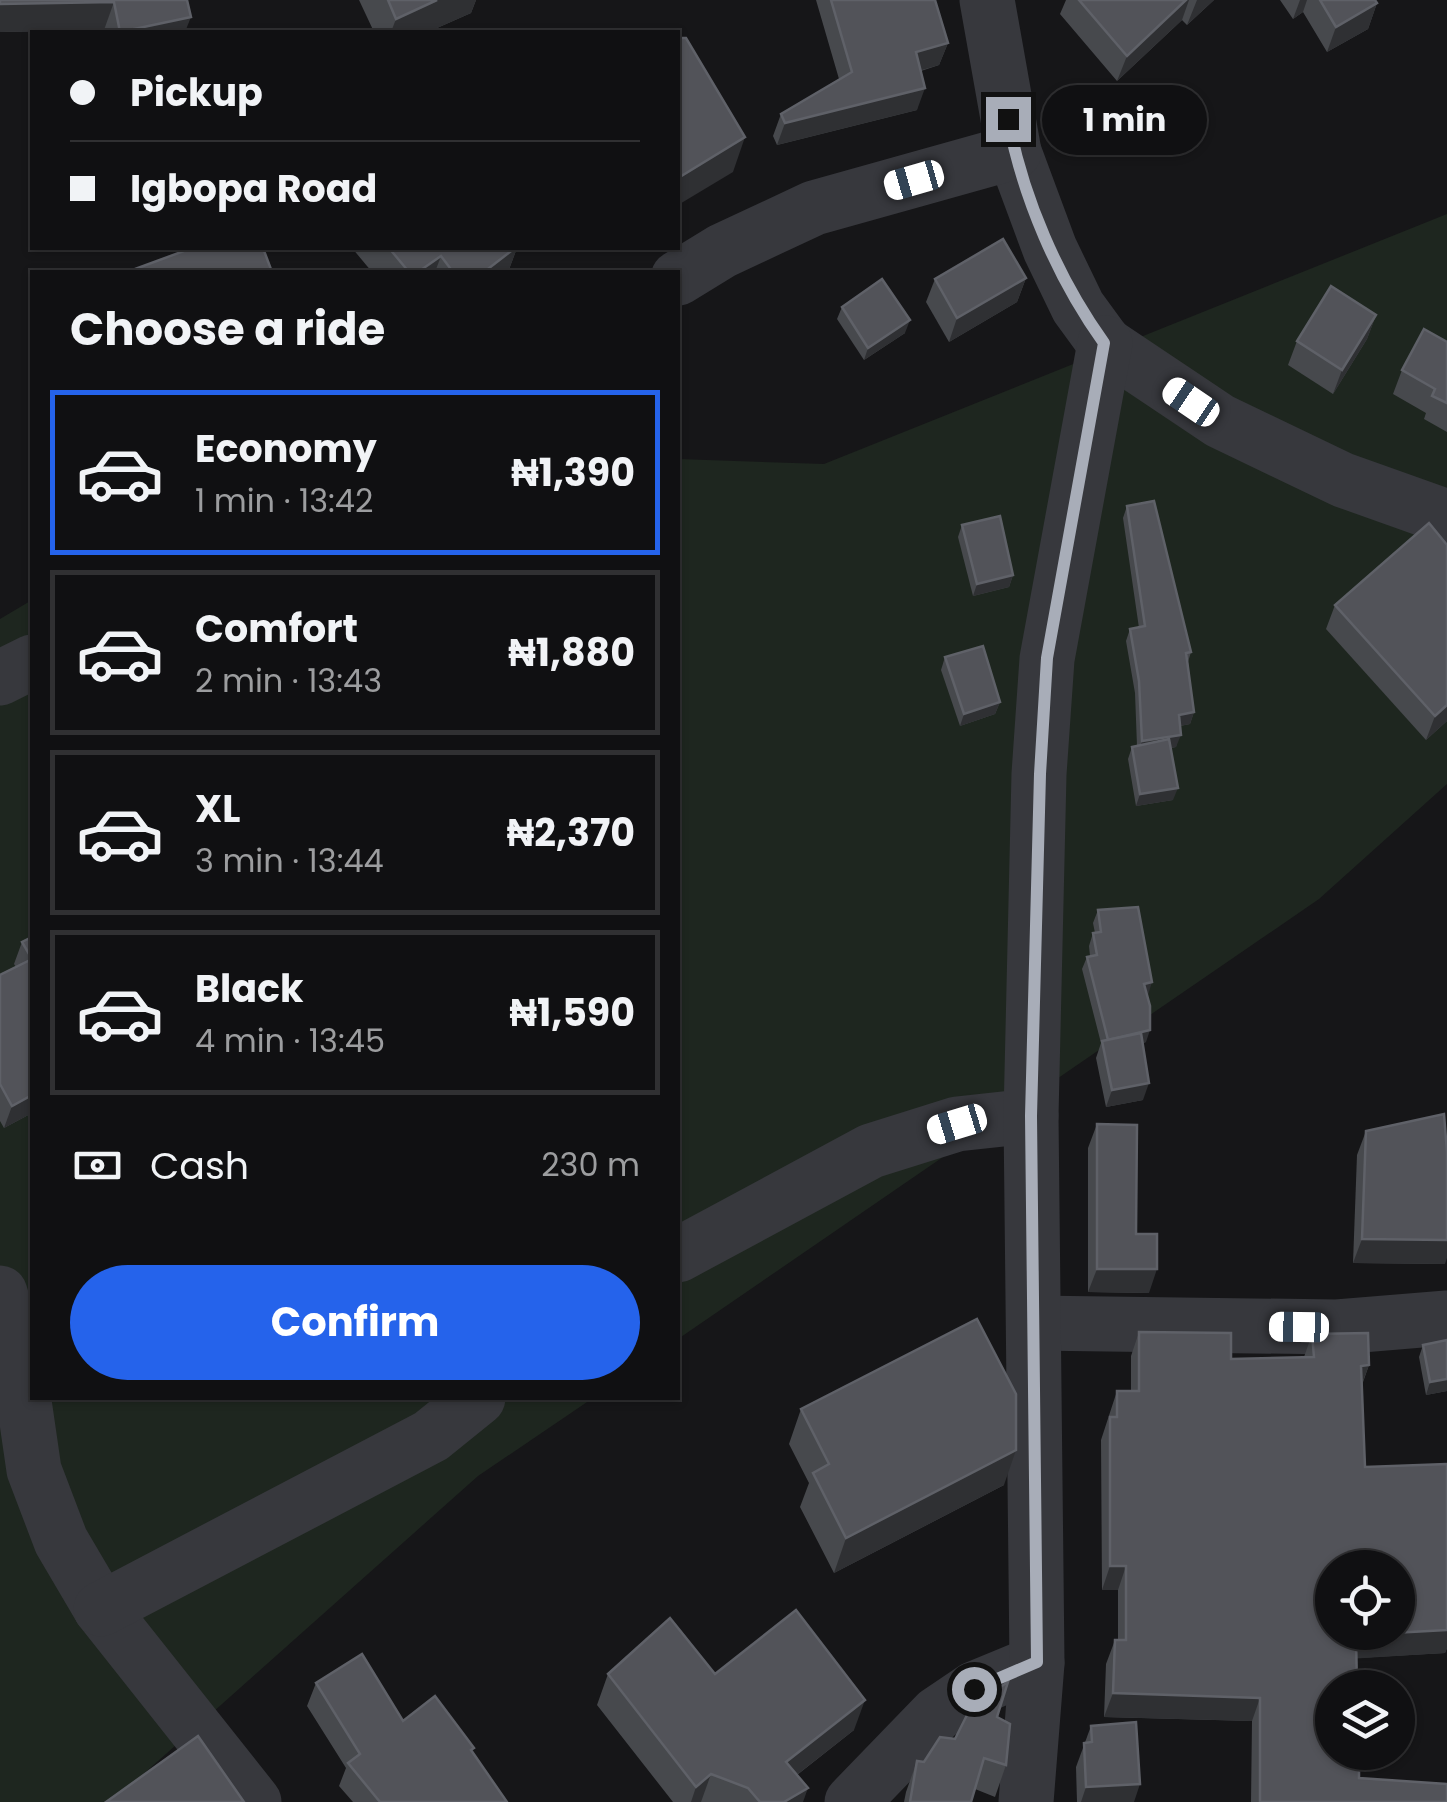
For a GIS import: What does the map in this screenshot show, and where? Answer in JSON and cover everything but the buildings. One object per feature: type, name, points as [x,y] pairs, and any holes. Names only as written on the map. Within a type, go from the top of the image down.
[{"type":"street","points":[[988,0],[1014,152],[1064,278],[1104,343],[1220,421],[1344,480],[1447,517]]},
{"type":"street","points":[[680,277],[722,251],[814,208],[1014,152]]},
{"type":"street","points":[[1026,1802],[1037,1662],[1031,1116],[1040,774],[1047,658],[1104,343]]},
{"type":"street","points":[[0,678],[30,663]]},
{"type":"street","points":[[680,1254],[872,1152],[957,1124],[1031,1116]]},
{"type":"street","points":[[0,1292],[8,1350],[34,1470],[60,1541],[101,1609],[254,1802]]},
{"type":"street","points":[[1034,1323],[1337,1327],[1447,1318]]},
{"type":"street","points":[[101,1609],[431,1436],[476,1400]]},
{"type":"street","points":[[852,1802],[937,1714],[974,1689],[1037,1662]]},
{"type":"shaded area","points":[[1447,214],[1447,784],[1319,899],[680,1338],[680,459],[824,464]]},
{"type":"shaded area","points":[[30,601],[30,1400],[590,1400],[478,1476],[112,1802],[0,1802],[0,619]]},
{"type":"route","points":[[974,1689],[1037,1662],[1031,1116],[1040,774],[1047,658],[1104,343],[1078,306],[1050,249],[1014,152],[1008,119]]}]
